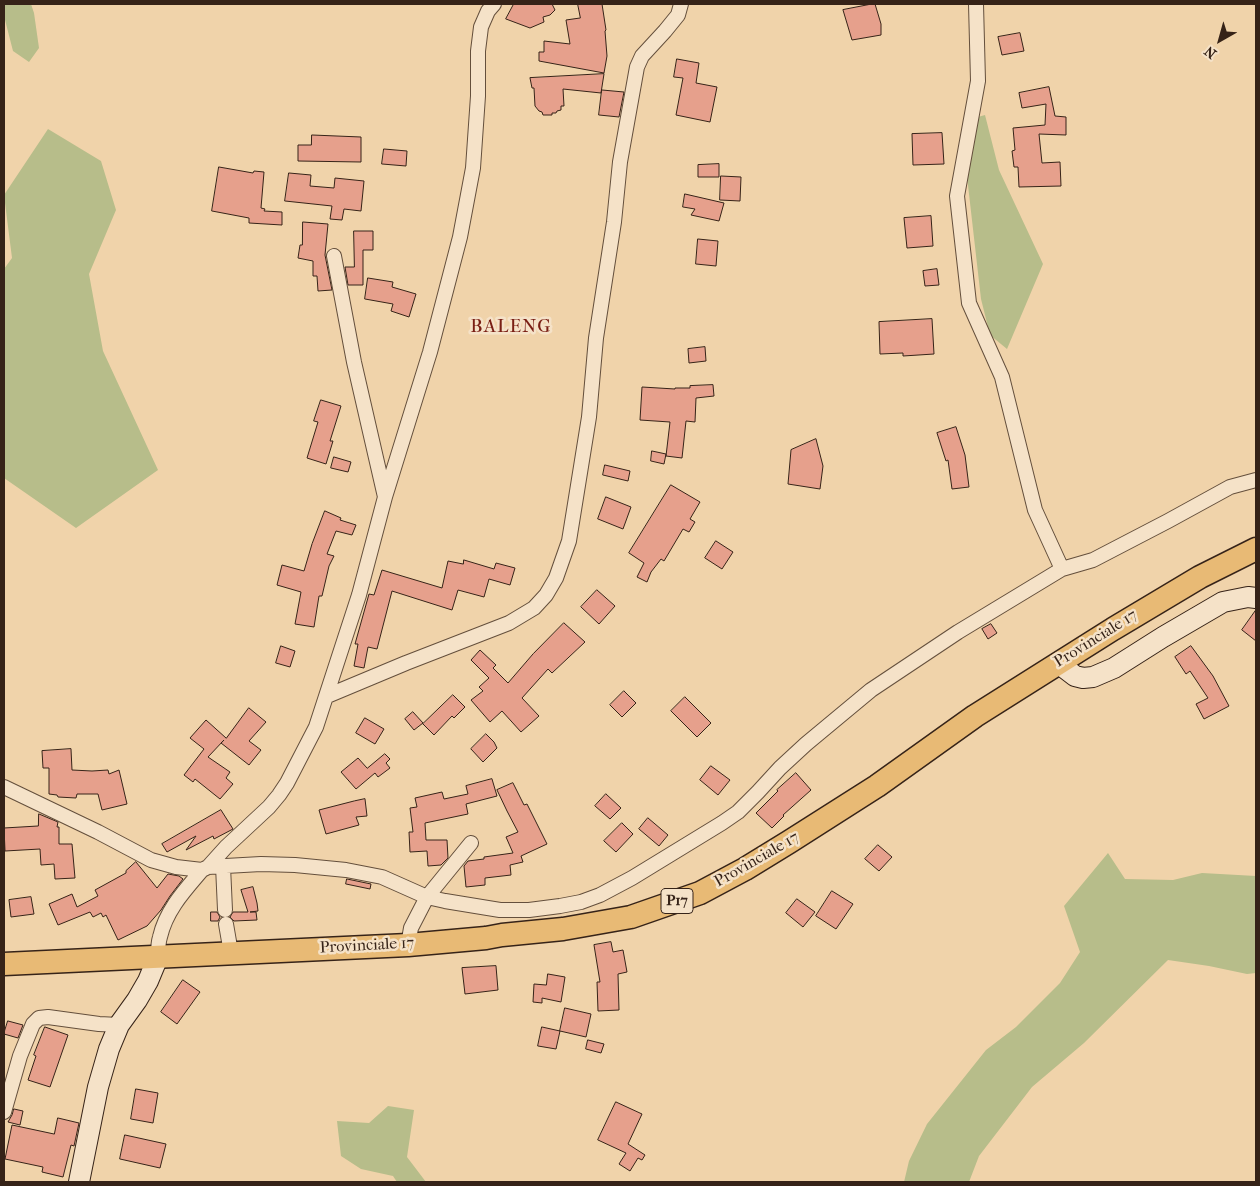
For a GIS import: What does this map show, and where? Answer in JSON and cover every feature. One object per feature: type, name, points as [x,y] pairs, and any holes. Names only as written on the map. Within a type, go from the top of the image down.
[{"type":"main road","name":"Provinciale 17","points":[[4,964],[408,945],[486,938],[563,929],[621,919],[700,893],[797,837],[877,786],[975,716],[1113,629],[1200,577],[1256,550]]},
{"type":"street","points":[[79,1182],[85,1145],[108,1049],[119,1025],[137,1000],[148,980],[158,957],[159,938],[172,907],[205,868],[269,807],[279,795],[316,727],[359,595],[385,497],[430,352],[460,236],[473,168],[478,96],[478,51],[481,27],[488,11],[494,4]]},
{"type":"street","points":[[326,696],[509,622],[534,608],[546,595],[556,578],[570,542],[589,417],[596,338],[614,222],[620,162],[637,67],[642,56],[678,15],[681,4]]},
{"type":"street","points":[[976,4],[978,81],[957,196],[969,303],[1002,377],[1035,510],[1062,569]]},
{"type":"street","points":[[334,256],[354,362],[385,497]]},
{"type":"street","points":[[4,787],[98,832],[151,860],[176,867],[205,868],[261,864],[346,870],[382,877],[428,897],[445,902],[500,910],[530,910],[582,902],[600,895],[647,869],[738,812],[806,744],[871,690],[958,632],[1062,569],[1093,560],[1168,522],[1230,487],[1256,480]]},
{"type":"street","points":[[1058,663],[1075,676],[1082,678],[1093,677],[1114,668],[1223,602],[1248,597],[1256,598]]},
{"type":"street","points":[[408,945],[411,928],[428,897],[471,843]]},
{"type":"street","points":[[223,866],[225,910]]},
{"type":"street","points":[[226,924],[231,953]]},
{"type":"street","points":[[4,1112],[20,1056],[33,1024],[39,1018],[48,1017],[119,1025]]},
{"type":"green space","points":[[4,4],[31,4],[39,48],[29,62],[13,51],[4,16]]},
{"type":"green space","points":[[985,115],[999,170],[1043,264],[1007,349],[990,335],[981,299],[965,159],[971,119]]},
{"type":"green space","points":[[48,129],[101,161],[116,210],[89,274],[103,351],[158,470],[76,528],[4,478],[4,269],[12,258],[4,195]]},
{"type":"green space","points":[[1108,853],[1125,879],[1173,880],[1202,873],[1256,876],[1256,973],[1247,974],[1168,960],[1084,1043],[1032,1087],[979,1156],[969,1182],[904,1182],[909,1161],[927,1124],[986,1050],[1016,1027],[1060,983],[1080,952],[1064,906]]},
{"type":"green space","points":[[388,1106],[414,1110],[407,1157],[426,1182],[397,1182],[393,1176],[361,1169],[341,1156],[337,1121],[369,1123]]},
{"type":"building","points":[[514,4],[552,4],[555,10],[550,15],[543,17],[544,22],[530,28],[506,19]]},
{"type":"building","points":[[578,4],[602,4],[607,56],[604,73],[539,61],[539,52],[544,52],[544,41],[570,44],[566,20],[580,18]]},
{"type":"building","points":[[875,4],[881,24],[881,35],[852,40],[843,10]]},
{"type":"building","points":[[1020,33],[1024,51],[1002,55],[998,37]]},
{"type":"building","points":[[677,59],[699,63],[696,83],[717,87],[710,122],[676,115],[683,78],[674,77]]},
{"type":"building","points":[[604,74],[601,93],[563,89],[564,106],[561,106],[561,110],[552,113],[552,115],[543,115],[535,106],[534,88],[532,88],[530,78]]},
{"type":"building","points":[[1049,87],[1055,116],[1066,117],[1066,135],[1039,134],[1042,163],[1060,162],[1061,186],[1019,187],[1018,167],[1014,167],[1012,151],[1015,150],[1013,128],[1045,125],[1046,104],[1022,108],[1019,93]]},
{"type":"building","points":[[602,90],[624,92],[619,117],[599,115]]},
{"type":"building","points":[[942,133],[944,164],[913,165],[912,134]]},
{"type":"building","points":[[312,135],[361,137],[361,162],[298,161],[298,145],[311,145]]},
{"type":"building","points":[[384,149],[407,151],[406,166],[382,164]]},
{"type":"building","points":[[719,164],[719,177],[698,177],[698,165]]},
{"type":"building","points":[[219,167],[253,173],[254,171],[264,172],[261,208],[265,209],[264,211],[282,212],[282,225],[249,223],[249,218],[212,211]]},
{"type":"building","points":[[289,173],[311,175],[310,186],[334,188],[335,178],[364,181],[361,211],[344,209],[342,220],[330,219],[332,206],[285,201]]},
{"type":"building","points":[[721,176],[741,177],[740,201],[720,200]]},
{"type":"building","points":[[685,194],[724,203],[719,221],[691,215],[695,209],[683,207]]},
{"type":"building","points":[[931,216],[933,246],[907,248],[904,218]]},
{"type":"building","points":[[303,222],[328,224],[325,255],[332,290],[318,291],[317,276],[313,276],[313,261],[298,258],[300,245],[302,245]]},
{"type":"building","points":[[354,231],[373,231],[373,250],[363,250],[363,285],[348,285],[345,267],[354,267]]},
{"type":"building","points":[[698,239],[718,241],[716,266],[696,264]]},
{"type":"building","points":[[937,269],[939,285],[925,286],[923,271]]},
{"type":"building","points":[[368,278],[393,282],[392,287],[416,294],[409,317],[391,311],[393,304],[365,299]]},
{"type":"building","points":[[932,319],[934,354],[903,356],[903,353],[880,354],[879,322]]},
{"type":"building","points":[[705,347],[706,361],[689,363],[688,349]]},
{"type":"building","points":[[713,385],[714,396],[696,398],[695,422],[686,421],[682,458],[666,456],[670,422],[640,420],[642,387],[675,389]]},
{"type":"building","points":[[321,400],[341,406],[330,441],[333,441],[326,464],[307,458],[318,422],[314,421]]},
{"type":"building","points":[[956,427],[965,455],[969,487],[952,489],[948,460],[946,461],[937,433]]},
{"type":"building","points":[[816,439],[823,466],[820,489],[788,484],[791,450]]},
{"type":"building","points":[[652,451],[666,454],[664,464],[651,461]]},
{"type":"building","points":[[334,457],[351,462],[348,472],[331,468]]},
{"type":"building","points":[[605,465],[630,471],[628,481],[603,475]]},
{"type":"building","points":[[671,485],[700,502],[690,519],[695,522],[689,532],[683,529],[664,561],[661,559],[651,572],[647,582],[637,577],[644,563],[629,553]]},
{"type":"building","points":[[606,497],[631,507],[623,529],[598,519]]},
{"type":"building","points":[[325,511],[341,518],[340,520],[356,525],[352,535],[336,531],[327,554],[334,556],[329,566],[322,596],[319,596],[314,627],[295,624],[301,592],[277,585],[282,565],[304,571]]},
{"type":"building","points":[[716,541],[733,552],[722,569],[705,558]]},
{"type":"building","points":[[464,560],[494,569],[496,563],[515,568],[510,585],[489,579],[484,597],[458,590],[452,610],[392,591],[377,649],[368,647],[364,668],[354,666],[358,644],[355,644],[369,594],[374,595],[382,570],[442,588],[448,561],[463,564]]},
{"type":"building","points":[[597,590],[615,606],[599,624],[581,607]]},
{"type":"building","points":[[1256,610],[1256,641],[1242,630]]},
{"type":"building","points":[[564,623],[585,642],[552,673],[548,669],[522,698],[539,716],[521,732],[502,711],[490,722],[471,700],[483,691],[479,687],[489,678],[471,660],[480,650],[496,665],[493,668],[508,683],[533,654]]},
{"type":"building","points":[[991,624],[997,633],[988,639],[982,629]]},
{"type":"building","points":[[281,646],[295,651],[290,667],[276,663]]},
{"type":"building","points":[[1191,646],[1213,676],[1229,706],[1204,719],[1196,704],[1208,698],[1190,671],[1186,674],[1175,657]]},
{"type":"building","points":[[624,691],[636,703],[622,717],[610,705]]},
{"type":"building","points":[[453,695],[465,707],[454,718],[452,716],[434,735],[423,724]]},
{"type":"building","points":[[685,697],[711,723],[697,737],[671,711]]},
{"type":"building","points":[[249,708],[266,722],[249,741],[261,750],[249,765],[221,743],[208,757],[230,772],[226,778],[233,784],[220,799],[195,779],[193,782],[184,775],[204,749],[190,738],[206,720],[226,738]]},
{"type":"building","points":[[413,712],[423,723],[414,730],[405,719]]},
{"type":"building","points":[[365,718],[384,729],[375,744],[356,733]]},
{"type":"building","points":[[486,734],[497,748],[483,762],[471,749]]},
{"type":"building","points":[[71,749],[72,770],[108,770],[109,774],[119,770],[127,804],[102,810],[98,794],[77,794],[76,798],[58,797],[57,795],[49,794],[49,768],[43,768],[42,751]]},
{"type":"building","points":[[385,754],[390,759],[386,763],[390,768],[378,777],[375,773],[356,789],[341,772],[358,758],[367,768]]},
{"type":"building","points":[[711,766],[730,780],[718,795],[700,780]]},
{"type":"building","points":[[796,773],[811,790],[783,815],[772,828],[756,813]]},
{"type":"building","points":[[492,779],[497,796],[466,804],[468,814],[425,823],[426,840],[447,840],[448,858],[441,865],[428,866],[427,851],[410,852],[409,832],[413,832],[410,808],[417,807],[415,798],[442,792],[444,799],[468,794],[466,786]]},
{"type":"building","points":[[513,783],[524,805],[527,804],[547,844],[521,856],[523,862],[510,865],[511,875],[485,878],[485,885],[466,887],[464,866],[468,861],[513,853],[506,837],[518,832],[497,790]]},
{"type":"building","points":[[606,794],[621,808],[610,819],[595,806]]},
{"type":"building","points":[[365,799],[367,816],[356,817],[359,825],[326,834],[319,810]]},
{"type":"building","points":[[221,810],[233,829],[214,839],[213,836],[186,850],[196,836],[167,852],[162,844]]},
{"type":"building","points":[[39,814],[58,822],[59,844],[72,844],[75,878],[55,879],[54,864],[41,865],[40,849],[5,851],[4,828],[38,826]]},
{"type":"building","points":[[648,818],[668,835],[659,846],[639,829]]},
{"type":"building","points":[[622,823],[633,834],[616,852],[604,841]]},
{"type":"building","points":[[878,845],[892,857],[879,871],[865,859]]},
{"type":"building","points":[[136,862],[157,888],[168,874],[179,876],[183,879],[147,926],[118,940],[106,915],[103,917],[101,913],[93,917],[90,912],[58,925],[49,904],[72,894],[77,907],[98,896],[95,890],[126,873]]},
{"type":"building","points":[[347,879],[371,884],[370,889],[346,884]]},
{"type":"building","points":[[253,887],[258,911],[250,912],[256,912],[257,920],[234,921],[230,917],[233,912],[248,912],[241,890]]},
{"type":"building","points":[[832,891],[853,904],[836,929],[816,916]]},
{"type":"building","points":[[31,897],[34,914],[11,917],[9,900]]},
{"type":"building","points":[[797,899],[815,912],[803,927],[786,913]]},
{"type":"building","points":[[211,912],[217,912],[220,917],[218,921],[211,921]]},
{"type":"building","points":[[611,942],[613,952],[623,950],[627,972],[618,974],[619,1010],[598,1011],[597,982],[600,982],[594,945]]},
{"type":"building","points":[[496,966],[498,990],[465,994],[462,968]]},
{"type":"building","points":[[548,974],[565,977],[561,1002],[542,998],[542,1003],[533,1002],[534,984],[546,985]]},
{"type":"building","points":[[183,980],[200,992],[177,1024],[161,1012]]},
{"type":"building","points":[[565,1008],[591,1014],[586,1037],[560,1031]]},
{"type":"building","points":[[8,1021],[23,1025],[18,1038],[4,1034]]},
{"type":"building","points":[[45,1027],[68,1035],[50,1087],[28,1080],[36,1056],[34,1055]]},
{"type":"building","points":[[542,1027],[560,1031],[556,1049],[538,1046]]},
{"type":"building","points":[[588,1040],[604,1044],[601,1053],[586,1049]]},
{"type":"building","points":[[136,1089],[158,1093],[153,1123],[131,1119]]},
{"type":"building","points":[[616,1102],[642,1114],[628,1144],[645,1155],[642,1160],[638,1158],[630,1171],[619,1164],[626,1153],[598,1140]]},
{"type":"building","points":[[14,1109],[23,1111],[20,1125],[8,1122]]},
{"type":"building","points":[[58,1118],[79,1123],[74,1146],[71,1145],[63,1177],[42,1172],[43,1167],[5,1159],[12,1125],[54,1134]]},
{"type":"building","points":[[125,1135],[166,1144],[160,1168],[120,1159]]},
{"type":"district","name":"BALENG","points":[[511,327]]}]
